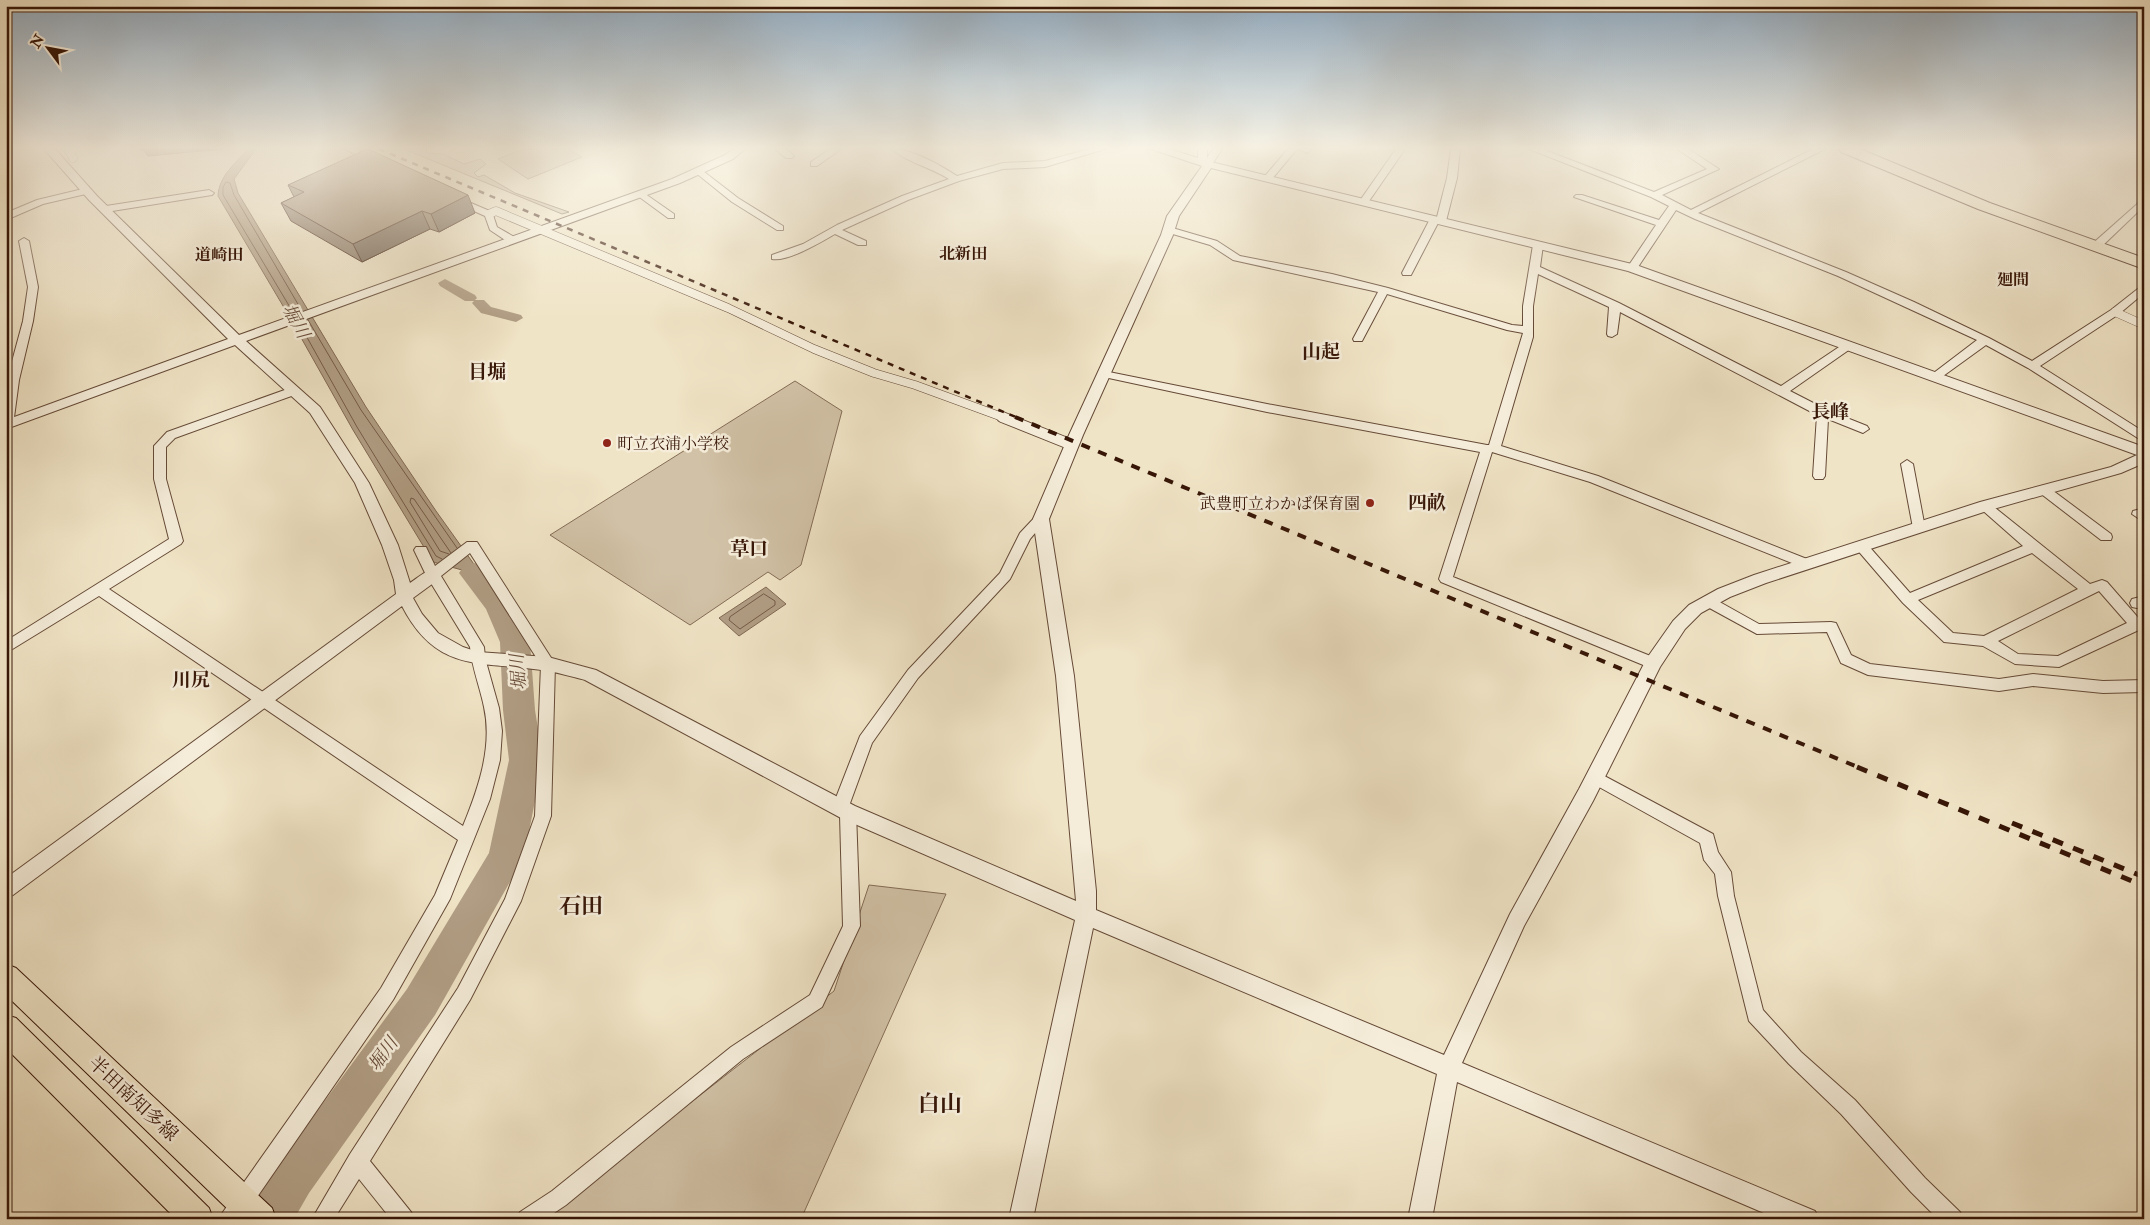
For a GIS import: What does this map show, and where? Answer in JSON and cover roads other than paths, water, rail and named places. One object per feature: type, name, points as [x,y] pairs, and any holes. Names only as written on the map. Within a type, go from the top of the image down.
[{"type":"highway","points":[[1987,206],[2144,264]]},
{"type":"main road","name":"半田南知多線","points":[[6,977],[245,1213]]},
{"type":"main road","points":[[6,1028],[198,1219]]},
{"type":"street","points":[[6,217],[31,206]]},
{"type":"street","points":[[103,206],[237,340],[315,410],[362,483],[390,545],[402,580],[404,595],[416,618],[432,637],[458,652],[478,658],[548,664],[590,675],[844,810],[1086,915],[1807,1219]]},
{"type":"street","points":[[106,209],[124,206]]},
{"type":"street","points":[[471,206],[489,214],[496,211],[728,308],[814,349],[874,373],[915,385],[1001,416],[1072,445]]},
{"type":"street","points":[[24,241],[33,287],[28,321],[10,381],[6,425],[284,322],[607,206]]},
{"type":"street","points":[[658,206],[671,216]]},
{"type":"street","points":[[745,206],[780,228]]},
{"type":"street","points":[[776,257],[807,246],[834,230],[888,206]]},
{"type":"street","points":[[527,1219],[567,1192],[737,1053],[816,1001],[852,926],[844,810],[865,740],[913,674],[1005,576],[1026,536],[1041,519],[1072,445],[1169,230],[1173,216],[1179,206]]},
{"type":"street","points":[[1381,206],[1632,268],[2144,452]]},
{"type":"street","points":[[1407,273],[1438,220],[1443,206]]},
{"type":"street","points":[[1607,206],[1662,224]]},
{"type":"street","points":[[1632,268],[1673,206]]},
{"type":"street","points":[[1677,206],[1874,287],[1985,340],[2032,366],[2144,438]]},
{"type":"street","points":[[1692,213],[1706,206]]},
{"type":"street","points":[[2095,247],[2138,206]]},
{"type":"street","points":[[489,214],[493,228],[512,240]]},
{"type":"street","points":[[834,230],[862,243]]},
{"type":"street","points":[[1169,230],[1214,242],[1226,247],[1238,258],[1332,277],[1384,290],[1502,326],[1528,330]]},
{"type":"street","points":[[1538,245],[1528,306],[1528,337],[1446,579],[1653,663]]},
{"type":"street","points":[[1534,268],[1615,305],[1823,413],[1863,429]]},
{"type":"street","points":[[2032,366],[2115,312],[2144,288]]},
{"type":"street","points":[[1358,339],[1384,290]]},
{"type":"street","points":[[1612,334],[1615,305]]},
{"type":"street","points":[[2115,312],[2144,325]]},
{"type":"street","points":[[1935,377],[1985,340]]},
{"type":"street","points":[[1782,391],[1849,345]]},
{"type":"street","points":[[1104,374],[1268,408],[1491,449],[1594,479],[1807,564]]},
{"type":"street","points":[[6,648],[176,541],[160,479],[160,446],[171,435],[293,391]]},
{"type":"street","points":[[1820,476],[1823,413]]},
{"type":"street","points":[[1420,1219],[1449,1068],[1517,920],[1595,777],[1653,663],[1679,625],[1695,609],[1709,601],[1760,579],[1985,506],[2116,470],[2144,457]]},
{"type":"street","points":[[1907,464],[1919,528]]},
{"type":"street","points":[[2044,490],[2106,537]]},
{"type":"street","points":[[1985,506],[2088,590]]},
{"type":"street","points":[[2144,512],[2138,514],[2144,518]]},
{"type":"street","points":[[1021,1219],[1086,915],[1086,892],[1065,676],[1041,519]]},
{"type":"street","points":[[6,890],[404,595],[433,576],[472,544],[548,664],[544,816],[513,902],[464,994],[322,1219]]},
{"type":"street","points":[[1861,546],[1908,600],[1950,638],[1986,641],[2014,659],[2059,662],[2136,625],[2102,585],[2088,590],[1986,641]]},
{"type":"street","points":[[1908,600],[2033,547]]},
{"type":"street","points":[[245,1213],[387,994],[442,899],[482,799],[492,760],[495,731],[490,700],[476,647],[433,576],[421,550]]},
{"type":"street","points":[[100,590],[466,838]]},
{"type":"street","points":[[1709,601],[1757,628],[1831,627],[1846,659],[1868,669],[1999,685],[2033,680],[2103,687],[2144,686]]},
{"type":"street","points":[[1595,777],[1707,839],[1710,856],[1724,872],[1726,896],[1755,1015],[1795,1058],[1848,1106],[1918,1185],[1954,1219]]},
{"type":"street","points":[[357,1161],[404,1219]]},
{"type":"water","points":[[224,206],[246,206],[366,407],[436,511],[511,616],[462,570],[433,562],[353,430]]},
{"type":"water","points":[[766,587],[786,604],[739,636],[719,618]]},
{"type":"waterway","points":[[445,283],[470,298]]},
{"type":"waterway","points":[[479,303],[486,310],[516,318]]},
{"type":"waterway","name":"堀川","points":[[269,1219],[294,1178],[421,1002],[506,857],[526,760],[519,710],[515,642],[499,604],[474,573]]},
{"type":"railway","points":[[515,206],[1018,418]]},
{"type":"railway","points":[[1015,417],[1860,768]]},
{"type":"railway","points":[[1857,767],[2144,886]]},
{"type":"railway","points":[[2012,823],[2144,877]]},
{"type":"place","name":"町立衣浦小学校","points":[[607,443]]},
{"type":"place","name":"武豊町立わかば保育園","points":[[1370,503]]},
{"type":"district","name":"北新田","points":[[963,253]]},
{"type":"district","name":"道崎田","points":[[219,254]]},
{"type":"district","name":"廻間","points":[[2013,279]]},
{"type":"district","name":"山起","points":[[1321,351]]},
{"type":"district","name":"目堀","points":[[487,371]]},
{"type":"district","name":"長峰","points":[[1830,411]]},
{"type":"district","name":"四畝","points":[[1427,502]]},
{"type":"district","name":"草口","points":[[749,548]]},
{"type":"district","name":"川尻","points":[[191,679]]},
{"type":"district","name":"石田","points":[[581,905]]},
{"type":"district","name":"白山","points":[[940,1103]]}]
